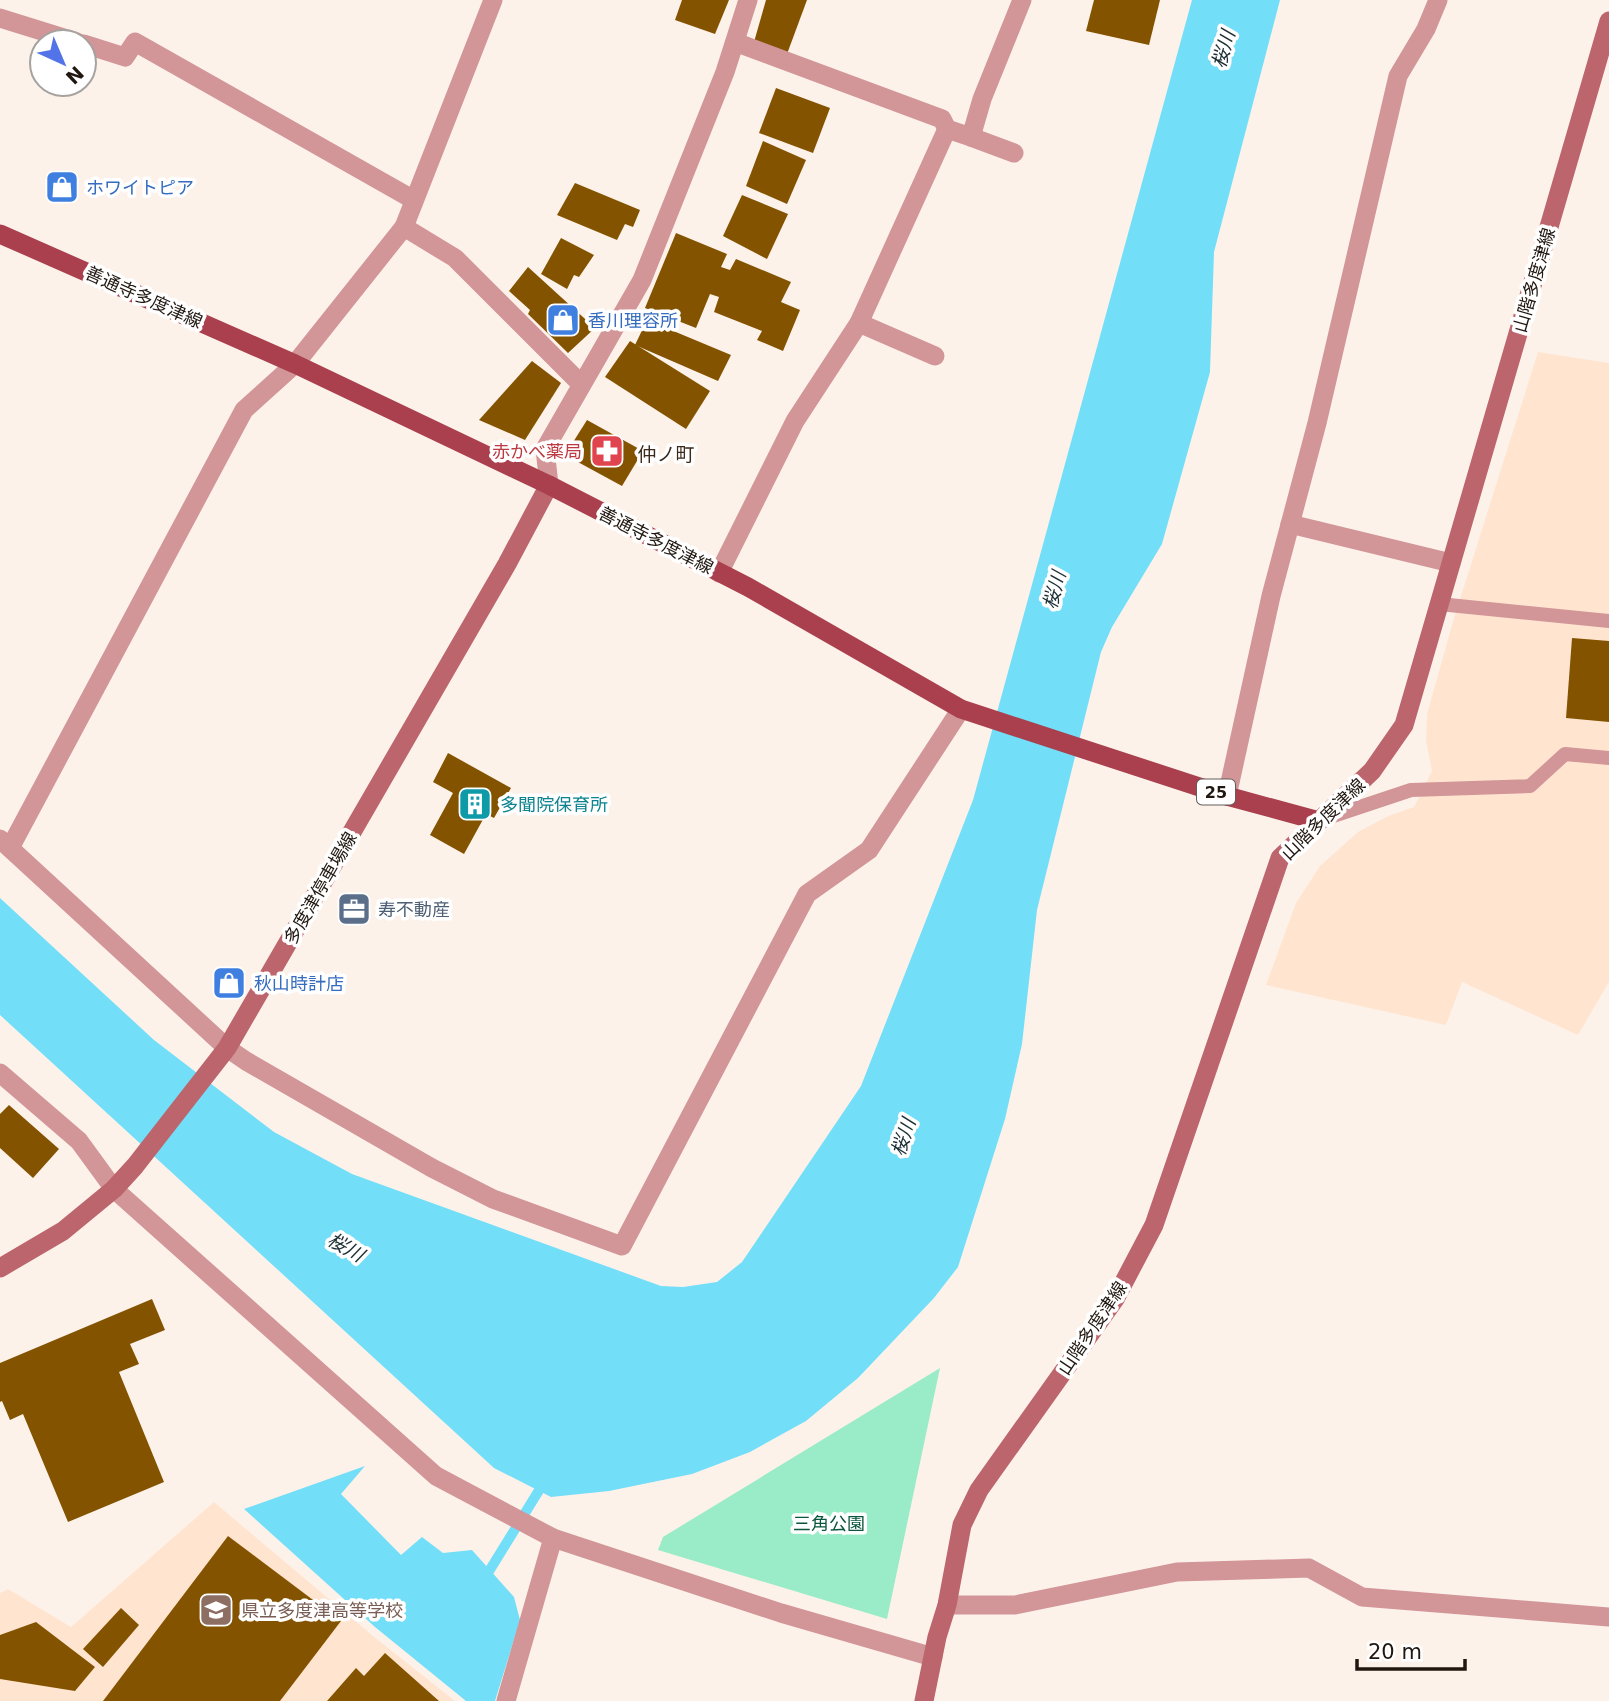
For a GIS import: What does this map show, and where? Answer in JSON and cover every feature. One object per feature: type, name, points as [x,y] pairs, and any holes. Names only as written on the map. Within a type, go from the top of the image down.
[{"type":"main road","name":"山階多度津線","points":[[924,1701],[947,1605],[962,1525],[979,1490],[1115,1299],[1154,1224],[1280,858],[1372,771],[1404,725],[1609,21]]},
{"type":"main road","name":"善通寺多度津線","points":[[0,234],[295,364],[548,485],[719,573],[961,709],[1227,796],[1319,821]]},
{"type":"main road","name":"多度津停車場線","points":[[0,1268],[62,1231],[114,1188],[135,1166],[227,1048],[507,564],[548,485]]},
{"type":"street","points":[[493,0],[404,227],[295,364],[244,410],[5,843],[227,1048],[432,1168],[493,1199],[622,1246],[807,894],[869,849],[961,709]]},
{"type":"street","points":[[548,485],[545,449],[642,280],[735,42],[748,0]]},
{"type":"street","points":[[971,137],[982,99],[1022,0]]},
{"type":"street","points":[[1227,796],[1271,596],[1317,423],[1398,76],[1426,29],[1438,0]]},
{"type":"street","points":[[0,18],[32,28]]},
{"type":"street","points":[[98,48],[125,57],[135,42],[414,200]]},
{"type":"street","points":[[735,42],[942,119],[947,129],[1014,153]]},
{"type":"street","points":[[719,573],[795,421],[859,323],[947,129]]},
{"type":"street","points":[[404,227],[455,258],[581,384]]},
{"type":"street","points":[[859,323],[935,356]]},
{"type":"street","points":[[1290,524],[1451,563]]},
{"type":"street","points":[[0,1073],[79,1141],[114,1188],[436,1476],[553,1538],[781,1613],[933,1657]]},
{"type":"street","points":[[506,1701],[553,1538]]},
{"type":"street","points":[[947,1605],[1015,1605],[1177,1572],[1309,1568],[1362,1597],[1609,1617]]},
{"type":"lane","points":[[1439,604],[1609,621]]},
{"type":"lane","points":[[1319,821],[1411,790],[1530,786],[1564,754],[1609,758]]},
{"type":"shaded area","points":[[1538,352],[1609,363],[1609,982],[1578,1035],[1462,982],[1446,1025],[1266,985],[1296,903],[1320,866],[1358,832],[1388,816],[1414,807],[1432,771],[1426,741],[1427,714],[1454,618]]},
{"type":"shaded area","name":"県立多度津高等学校","points":[[214,1502],[455,1701],[0,1701],[0,1593],[8,1589],[71,1627]]},
{"type":"green space","name":"三角公園","points":[[940,1368],[887,1619],[658,1550],[663,1537]]},
{"type":"water","name":"桜川","points":[[1192,0],[1280,0],[1214,252],[1210,372],[1162,544],[1112,627],[1101,652],[1037,910],[1022,1044],[1005,1119],[958,1267],[934,1298],[858,1378],[806,1421],[750,1452],[692,1474],[609,1491],[551,1497],[494,1468],[0,1015],[0,898],[154,1040],[274,1132],[352,1174],[661,1286],[683,1287],[717,1282],[742,1262],[861,1086],[973,800]]},
{"type":"water","points":[[365,1466],[341,1494],[401,1555],[422,1537],[443,1553],[472,1550],[514,1597],[520,1620],[495,1701],[466,1701],[375,1627],[244,1509]]},
{"type":"building","points":[[682,0],[729,0],[715,34],[675,20]]},
{"type":"building","points":[[766,0],[807,0],[787,54],[754,42]]},
{"type":"building","points":[[1094,0],[1160,0],[1149,45],[1086,31]]},
{"type":"building","points":[[776,88],[830,108],[813,153],[759,133]]},
{"type":"building","points":[[763,141],[806,160],[787,204],[746,186]]},
{"type":"building","points":[[575,183],[640,210],[633,227],[625,224],[617,240],[557,215]]},
{"type":"building","points":[[742,195],[788,214],[767,259],[723,236]]},
{"type":"building","points":[[676,233],[727,254],[721,267],[730,270],[736,259],[791,282],[781,302],[800,310],[783,351],[757,340],[762,331],[714,312],[719,297],[710,294],[696,328],[645,308]]},
{"type":"building","points":[[561,238],[594,255],[579,277],[574,275],[567,289],[541,274]]},
{"type":"building","points":[[528,267],[595,328],[568,353],[528,314],[530,310],[509,291]]},
{"type":"building","points":[[647,320],[731,355],[718,381],[635,345]]},
{"type":"building","points":[[630,341],[710,391],[686,429],[605,377]]},
{"type":"building","points":[[532,361],[561,383],[525,440],[479,420]]},
{"type":"building","points":[[587,420],[643,451],[622,486],[565,455]]},
{"type":"building","points":[[1572,638],[1609,641],[1609,722],[1566,718]]},
{"type":"building","name":"多聞院保育所","points":[[448,753],[511,788],[494,818],[486,814],[464,854],[430,835],[453,793],[433,782]]},
{"type":"building","points":[[9,1105],[59,1149],[33,1178],[0,1148],[0,1114]]},
{"type":"building","points":[[152,1299],[165,1330],[130,1344],[139,1364],[119,1372],[164,1482],[68,1522],[23,1414],[10,1420],[2,1401],[0,1402],[0,1363]]},
{"type":"building","points":[[228,1536],[341,1621],[280,1701],[103,1701]]},
{"type":"building","points":[[121,1608],[139,1625],[103,1667],[83,1649]]},
{"type":"building","points":[[36,1622],[95,1667],[75,1691],[0,1679],[0,1635]]},
{"type":"building","points":[[385,1653],[439,1701],[327,1701],[356,1668],[364,1676]]},
{"type":"waterway","points":[[483,1581],[546,1479]]},
{"type":"place","name":"ホワイトピア","points":[[62,187]]},
{"type":"place","name":"香川理容所","points":[[563,320]]},
{"type":"place","name":"赤かべ薬局","points":[[607,451]]},
{"type":"place","name":"多聞院保育所","points":[[475,804]]},
{"type":"place","name":"寿不動産","points":[[354,909]]},
{"type":"place","name":"秋山時計店","points":[[229,983]]},
{"type":"place","name":"県立多度津高等学校","points":[[216,1610]]},
{"type":"district","name":"仲ノ町","points":[[666,454]]}]
